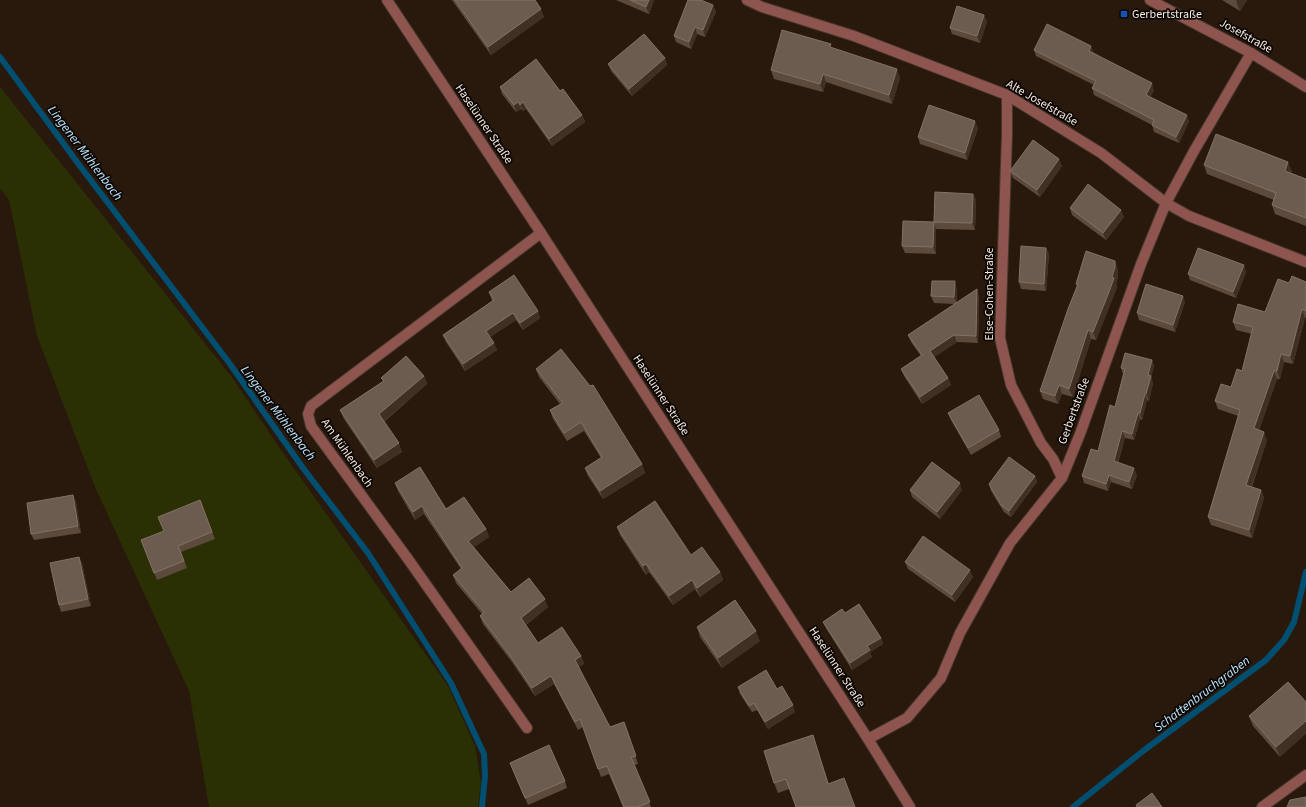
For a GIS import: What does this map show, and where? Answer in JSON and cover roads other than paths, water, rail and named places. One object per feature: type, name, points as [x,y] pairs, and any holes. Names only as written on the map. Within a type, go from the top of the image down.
[{"type":"street","name":"Haselünner Straße","points":[[387,0],[541,233],[868,738],[910,807]]},
{"type":"street","name":"Alte Josefstraße","points":[[747,0],[762,7],[854,36],[1007,95],[1101,153],[1166,203],[1189,216],[1306,262]]},
{"type":"street","name":"Josefstraße","points":[[1150,0],[1251,53],[1306,87]]},
{"type":"street","name":"Gerbertstraße","points":[[868,738],[907,718],[941,678],[960,633],[1010,543],[1062,478],[1080,434],[1141,264],[1166,203],[1194,151],[1251,53]]},
{"type":"street","name":"Else-Cohen-Straße","points":[[1007,95],[1000,338],[1011,385],[1041,443],[1053,459],[1062,478]]},
{"type":"street","name":"Am Mühlenbach","points":[[527,728],[408,559],[311,426],[308,414],[311,406],[541,233]]},
{"type":"street","points":[[1262,807],[1306,775]]},
{"type":"waterway","name":"Lingener Mühlenbach","points":[[0,57],[77,162],[230,364],[303,468],[368,553],[451,683],[484,754],[485,776],[482,807]]},
{"type":"waterway","name":"Schattenbruchgraben","points":[[1073,807],[1143,751],[1266,660],[1284,640],[1294,622],[1306,572]]},
{"type":"place","name":"Gerbertstraße","points":[[1124,14]]}]
